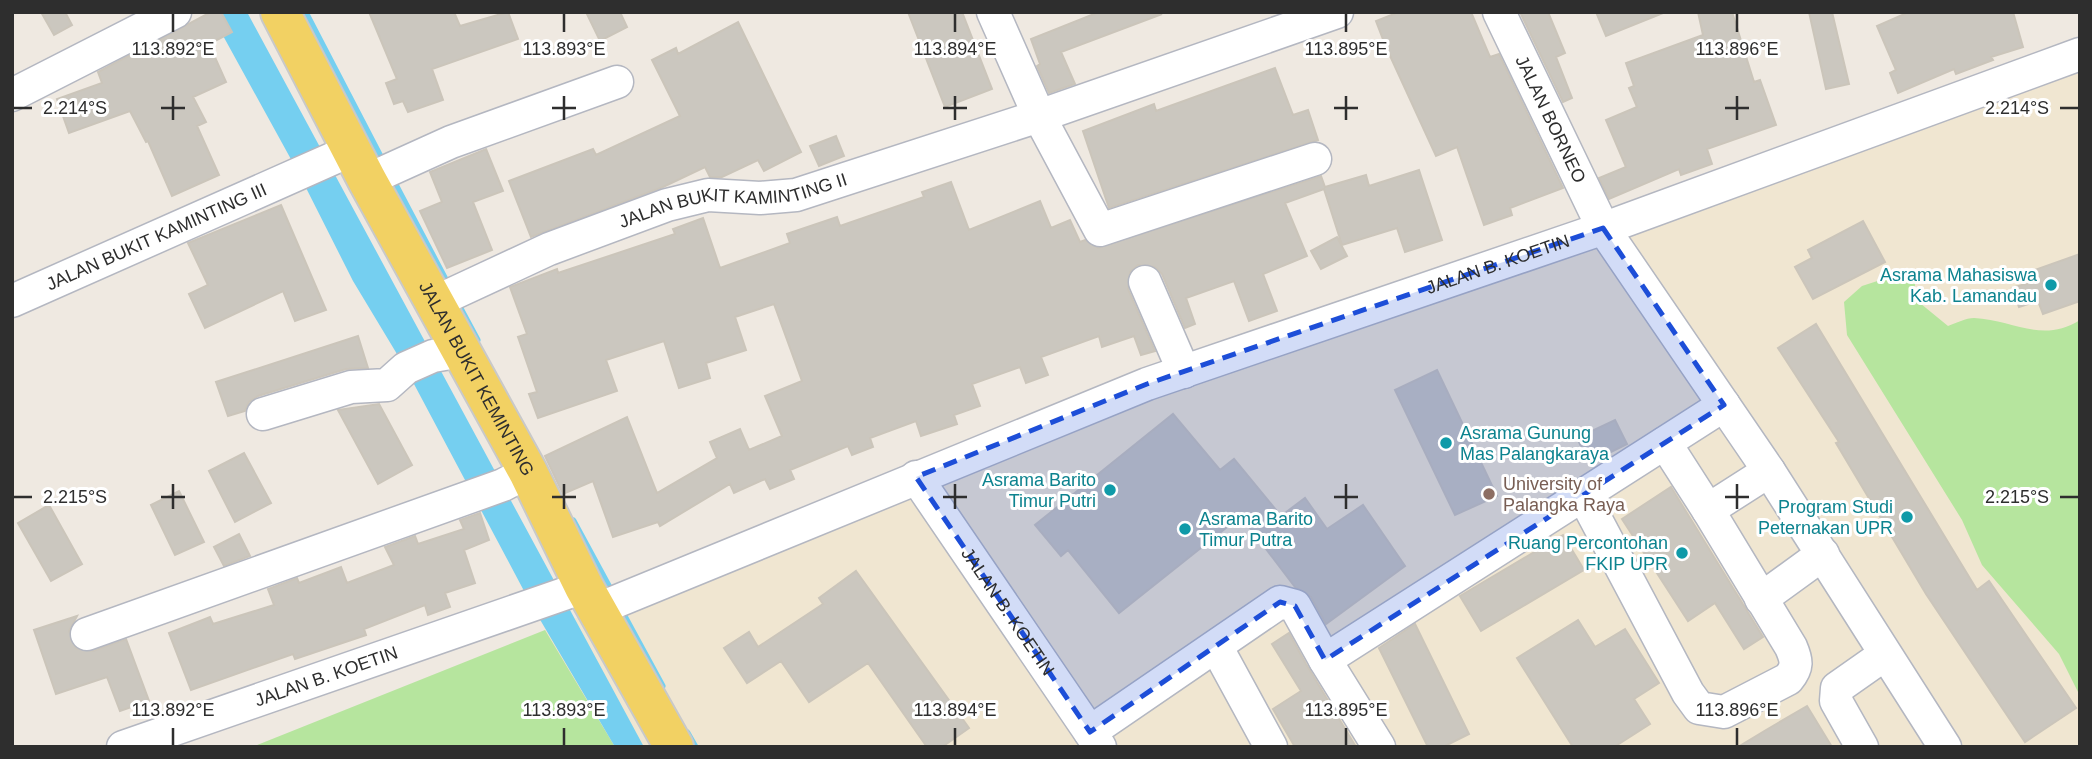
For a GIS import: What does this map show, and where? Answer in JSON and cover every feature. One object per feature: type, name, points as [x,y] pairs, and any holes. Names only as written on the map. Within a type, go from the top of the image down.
[{"type":"main road","name":"JALAN BUKIT KEMINTING","points":[[282,13],[349,163],[435,302],[434,359],[515,479],[581,597],[674,747]]},
{"type":"street","points":[[12,95],[175,12]]},
{"type":"street","points":[[993,12],[1039,116],[1100,230],[1315,159]]},
{"type":"street","name":"JALAN BUKIT KAMINTING II","points":[[435,302],[549,249],[667,205],[708,195],[760,198],[796,195],[1039,116],[1338,12]]},
{"type":"street","name":"JALAN BORNEO","points":[[1499,12],[1603,228],[1769,471],[1945,747]]},
{"type":"street","name":"JALAN B. KOETIN","points":[[122,747],[532,606],[581,597],[916,477],[1184,372],[1603,228],[2080,54]]},
{"type":"street","name":"JALAN BUKIT KAMINTING III","points":[[12,301],[298,172],[451,142],[617,82]]},
{"type":"street","points":[[1145,282],[1184,372]]},
{"type":"street","points":[[263,414],[351,387],[387,385],[434,359]]},
{"type":"street","points":[[1325,660],[1584,497],[1724,405]]},
{"type":"street","points":[[1584,497],[1699,708],[1724,712],[1788,679],[1796,670],[1797,662],[1791,647],[1665,443]]},
{"type":"street","points":[[1708,510],[1769,471]]},
{"type":"street","name":"JALAN B. KOETIN","points":[[916,477],[1095,739]]},
{"type":"street","points":[[87,634],[515,479]]},
{"type":"street","points":[[1761,599],[1823,554]]},
{"type":"street","points":[[1095,739],[1280,603],[1288,603],[1295,606],[1325,660],[1380,747]]},
{"type":"street","points":[[1217,648],[1271,747]]},
{"type":"street","points":[[1862,747],[1836,701],[1837,688],[1884,654]]},
{"type":"highlighted area","points":[[1603,228],[1724,405],[1325,660],[1295,606],[1280,602],[1090,732],[916,477],[1147,384]]},
{"type":"shaded area","name":"University of Palangka Raya","points":[[2080,67],[2080,747],[606,747],[545,630],[1151,395]]},
{"type":"green space","points":[[1902,273],[1915,276],[1915,299],[1948,326],[1974,318],[2028,329],[2053,330],[2080,320],[2079,694],[2059,654],[1982,565],[1962,520],[1847,335],[1844,302],[1862,286]]},
{"type":"green space","points":[[545,630],[615,747],[252,747]]},
{"type":"water","points":[[210,12],[247,12],[644,747],[615,747],[532,606],[406,369],[353,281],[298,172]]},
{"type":"building","points":[[41,12],[65,12],[72,25],[54,35]]},
{"type":"building","points":[[211,12],[221,12],[232,32],[209,44],[226,82],[193,97],[206,122],[197,126],[219,175],[172,196],[148,141],[146,142],[130,111],[69,133],[57,99],[102,83],[98,72]]},
{"type":"building","points":[[369,12],[454,12],[460,26],[508,12],[518,39],[432,69],[443,100],[408,112],[403,101],[394,104],[386,83],[397,79]]},
{"type":"building","points":[[586,12],[620,12],[627,27],[600,41]]},
{"type":"building","points":[[908,12],[962,12],[992,89],[945,107]]},
{"type":"building","points":[[1099,12],[1162,14],[1061,52],[1075,84],[1049,93],[1037,66],[1040,64],[1031,39]]},
{"type":"building","points":[[1399,12],[1471,12],[1490,57],[1499,54],[1563,188],[1510,208],[1512,215],[1484,225],[1457,147],[1436,156],[1386,47],[1376,21]]},
{"type":"building","points":[[1520,12],[1548,12],[1565,53],[1556,57],[1572,98],[1563,102]]},
{"type":"building","points":[[1596,12],[1663,12],[1663,13],[1606,36]]},
{"type":"building","points":[[1698,12],[1732,12],[1754,82],[1760,80],[1776,125],[1707,149],[1712,164],[1681,175],[1679,169],[1609,199],[1599,178],[1626,167],[1606,120],[1637,107],[1629,88],[1634,86],[1626,63],[1703,35]]},
{"type":"building","points":[[1809,12],[1832,12],[1849,84],[1826,89]]},
{"type":"building","points":[[1909,12],[2013,12],[2023,47],[1991,57],[1993,60],[1956,74],[1954,69],[1898,93],[1890,73],[1896,70],[1877,26]]},
{"type":"building","points":[[738,22],[801,152],[764,171],[758,160],[722,177],[710,177],[705,167],[663,187],[531,237],[509,181],[593,149],[596,155],[680,116],[652,60],[676,48],[678,54]]},
{"type":"building","points":[[1275,68],[1293,115],[1308,110],[1318,140],[1109,208],[1083,131],[1154,104],[1156,111]]},
{"type":"building","points":[[836,136],[844,156],[819,166],[810,146]]},
{"type":"building","points":[[486,149],[503,191],[473,202],[492,250],[447,268],[420,211],[442,202],[430,172]]},
{"type":"building","points":[[1419,170],[1442,240],[1405,252],[1397,228],[1342,245],[1324,189],[1285,203],[1307,256],[1263,274],[1277,311],[1249,321],[1234,281],[1186,298],[1195,324],[1185,328],[1162,274],[1155,267],[1138,265],[1130,272],[1128,289],[1155,351],[1141,355],[1134,336],[1102,347],[1099,336],[1041,357],[1048,375],[1026,383],[1020,367],[972,384],[980,406],[954,415],[957,424],[921,436],[916,421],[870,438],[873,447],[852,455],[848,446],[790,470],[794,479],[770,489],[765,479],[734,493],[730,484],[660,526],[658,522],[613,537],[593,481],[563,494],[545,456],[627,417],[657,493],[717,458],[710,442],[740,429],[749,450],[782,436],[765,396],[802,381],[774,304],[735,317],[746,350],[706,363],[710,378],[679,388],[664,341],[606,360],[617,391],[538,418],[529,394],[537,392],[518,337],[527,334],[510,287],[557,269],[558,273],[675,234],[673,229],[703,218],[720,268],[790,243],[787,234],[837,217],[840,226],[924,197],[922,192],[951,182],[969,230],[1040,201],[1051,228],[1070,220],[1080,242],[1085,240],[1098,248],[1321,176],[1325,187],[1366,175],[1369,186]]},
{"type":"building","points":[[281,205],[326,310],[295,321],[283,291],[205,328],[189,294],[208,285],[188,243]]},
{"type":"building","points":[[1863,221],[1885,262],[1813,299],[1795,267],[1812,258],[1808,250]]},
{"type":"building","points":[[1337,237],[1347,256],[1321,269],[1311,251]]},
{"type":"building","name":"Asrama Mahasiswa Kab. Lamandau","points":[[2080,254],[2080,301],[2043,314],[2038,301],[2019,307],[2012,288],[2032,282],[2029,272]]},
{"type":"building","points":[[1816,324],[1977,590],[1989,581],[2076,708],[2025,742],[1926,594],[1836,443],[1839,442],[1778,348]]},
{"type":"building","points":[[358,336],[368,368],[346,369],[258,396],[249,402],[245,411],[228,416],[216,382]]},
{"type":"building","name":"Asrama Gunung Mas Palangkaraya","points":[[1437,370],[1497,496],[1455,515],[1395,390]]},
{"type":"building","points":[[379,404],[412,465],[378,484],[338,410]]},
{"type":"building","points":[[1173,414],[1220,470],[1234,459],[1281,516],[1305,498],[1327,529],[1363,505],[1405,566],[1326,624],[1311,597],[1295,587],[1241,516],[1119,613],[1068,550],[1061,556],[1035,525]]},
{"type":"building","points":[[1615,420],[1627,444],[1589,463],[1577,438]]},
{"type":"building","points":[[244,453],[271,503],[235,522],[209,471]]},
{"type":"building","name":"Ruang Percontohan FKIP UPR","points":[[1671,487],[1763,637],[1744,649],[1715,603],[1688,621],[1622,519]]},
{"type":"building","points":[[179,491],[204,542],[175,555],[151,505]]},
{"type":"building","points":[[49,505],[82,564],[51,581],[18,523]]},
{"type":"building","points":[[480,513],[489,540],[464,550],[475,583],[445,593],[450,607],[428,615],[425,605],[364,629],[366,635],[295,659],[293,654],[191,690],[169,633],[210,617],[213,624],[274,605],[268,589],[297,578],[299,583],[341,567],[347,583],[394,565],[385,547],[415,536],[418,544],[464,529],[460,520]]},
{"type":"building","points":[[239,534],[250,556],[224,566],[214,547]]},
{"type":"building","points":[[1563,535],[1584,570],[1481,631],[1460,596]]},
{"type":"building","points":[[856,571],[969,728],[942,747],[927,747],[868,663],[809,702],[781,661],[747,683],[724,648],[749,632],[758,647],[823,604],[819,598]]},
{"type":"building","points":[[77,616],[69,631],[76,648],[93,651],[126,639],[149,701],[120,711],[107,677],[56,694],[34,630]]},
{"type":"building","points":[[1578,620],[1595,647],[1625,629],[1659,683],[1634,699],[1650,724],[1614,747],[1573,747],[1517,658]]},
{"type":"building","points":[[1415,624],[1469,734],[1443,747],[1428,747],[1379,648]]},
{"type":"building","points":[[1289,633],[1356,747],[1295,747],[1273,709],[1301,691],[1272,644]]},
{"type":"building","points":[[1807,706],[1832,747],[1738,747],[1766,730]]},
{"type":"waterway","points":[[305,12],[384,164]]},
{"type":"waterway","points":[[391,177],[449,287]]},
{"type":"waterway","points":[[456,301],[477,340]]},
{"type":"waterway","points":[[573,521],[612,593]]},
{"type":"waterway","points":[[619,607],[662,686]]},
{"type":"waterway","points":[[687,733],[695,747]]},
{"type":"place","name":"Asrama Mahasiswa Kab. Lamandau","points":[[2051,285]]},
{"type":"place","name":"Asrama Gunung Mas Palangkaraya","points":[[1446,443]]},
{"type":"place","name":"Asrama Barito Timur Putri","points":[[1110,490]]},
{"type":"place","name":"University of Palangka Raya","points":[[1489,494]]},
{"type":"place","name":"Program Studi Peternakan UPR","points":[[1907,517]]},
{"type":"place","name":"Asrama Barito Timur Putra","points":[[1185,529]]},
{"type":"place","name":"Ruang Percontohan FKIP UPR","points":[[1682,553]]}]
